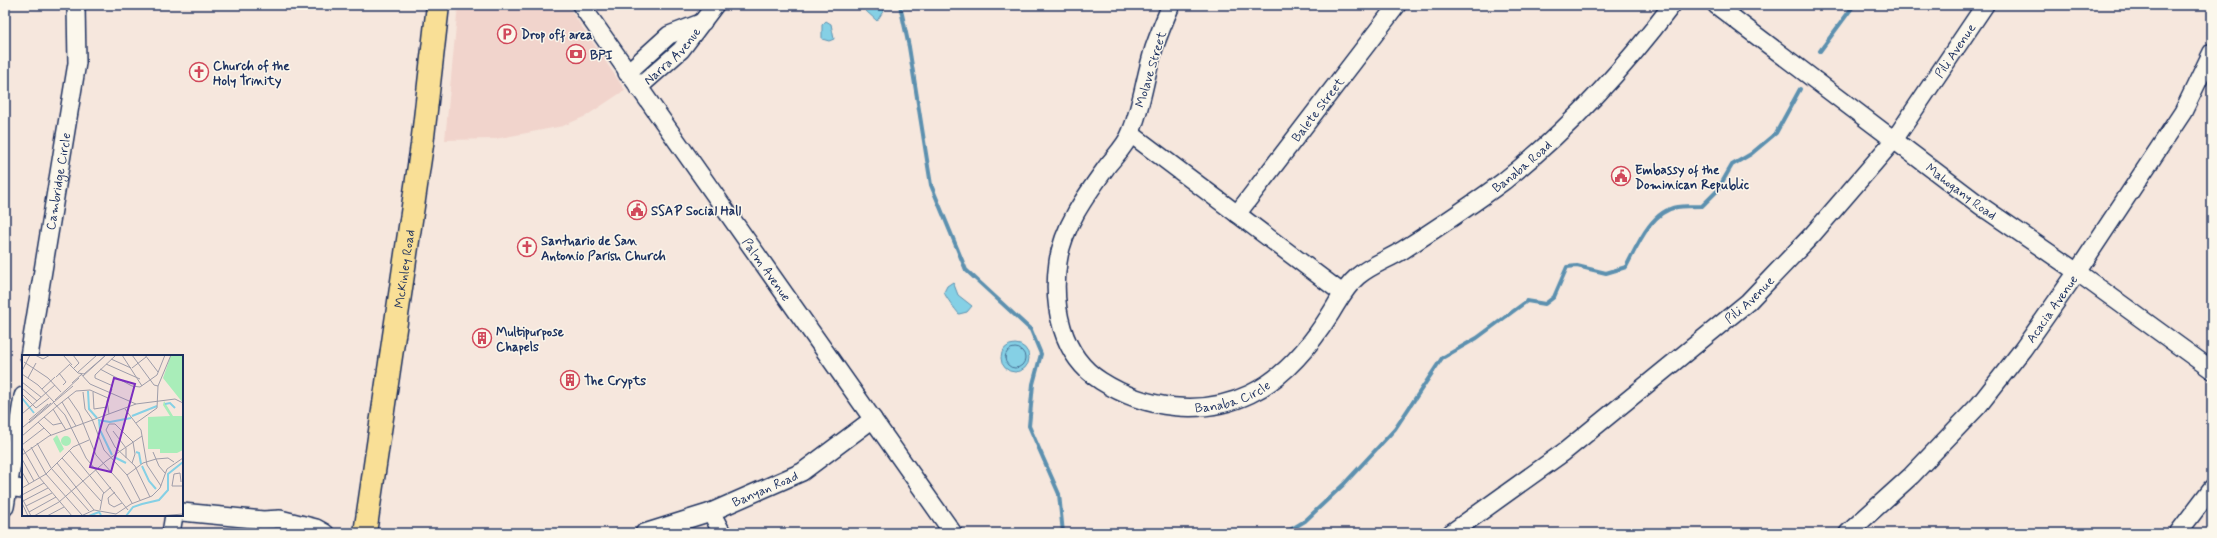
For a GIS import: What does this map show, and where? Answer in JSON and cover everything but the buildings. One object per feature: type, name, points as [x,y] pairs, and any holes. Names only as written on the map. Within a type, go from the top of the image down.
[{"type":"main road","name":"McKinley Road","points":[[365,533],[422,145],[438,5]]},
{"type":"street","name":"Cambridge Circle","points":[[29,355],[77,63],[76,5]]},
{"type":"street","name":"Palm Avenue","points":[[581,5],[627,73],[953,533]]},
{"type":"street","name":"Narra Avenue","points":[[638,88],[681,50],[715,5]]},
{"type":"street","name":"Molave Street","points":[[1131,134],[1154,48],[1171,5]]},
{"type":"street","name":"Balete Street","points":[[1237,214],[1397,5]]},
{"type":"street","name":"Banaba Road","points":[[1342,293],[1358,276],[1435,229],[1504,180],[1549,141],[1605,87],[1672,5]]},
{"type":"street","name":"Mahogany Road","points":[[1716,5],[1981,206],[2077,272],[2212,370]]},
{"type":"street","name":"Pili Avenue","points":[[1451,533],[1564,452],[1748,302],[1813,234],[1894,140],[1985,5]]},
{"type":"street","name":"Narra Avenue","points":[[627,73],[669,35],[703,22]]},
{"type":"street","name":"Acacia Avenue","points":[[1848,533],[1911,476],[1979,405],[2023,348],[2077,272],[2183,112],[2212,52]]},
{"type":"street","points":[[1131,134],[1342,293]]},
{"type":"street","name":"Banaba Circle","points":[[1131,134],[1084,198],[1069,228],[1058,261],[1056,301],[1061,330],[1092,376],[1115,390],[1138,400],[1166,406],[1187,408],[1208,407],[1233,401],[1252,394],[1280,376],[1306,347],[1330,314],[1342,293]]},
{"type":"street","points":[[5,507],[16,488],[22,409]]},
{"type":"street","name":"Banyan Road","points":[[644,533],[712,512],[802,472],[873,419]]},
{"type":"street","points":[[2178,533],[2212,488]]},
{"type":"street","points":[[183,512],[263,520],[280,519],[316,528],[326,533]]},
{"type":"street","points":[[712,512],[722,533]]},
{"type":"street","points":[[171,533],[174,516]]},
{"type":"shaded area","points":[[458,5],[567,5],[625,90],[586,116],[563,126],[495,139],[445,140]]},
{"type":"water","points":[[871,5],[887,5],[877,21],[866,11]]},
{"type":"water","points":[[826,21],[831,24],[834,39],[829,41],[822,39],[822,25]]},
{"type":"water","points":[[953,282],[958,295],[972,306],[967,312],[959,314],[944,292],[947,286]]},
{"type":"water","points":[[1015,344],[1025,348],[1029,358],[1025,368],[1015,372],[1005,368],[1001,358],[1005,348]]},
{"type":"waterway","points":[[900,5],[909,47],[931,185],[966,270],[1031,330],[1041,354],[1033,384],[1029,426],[1059,494],[1063,533]]},
{"type":"waterway","points":[[1820,51],[1854,5]]},
{"type":"waterway","points":[[1285,533],[1305,521],[1344,484],[1395,429],[1442,358],[1477,338],[1527,301],[1545,304],[1554,297],[1567,267],[1577,266],[1606,273],[1626,267],[1640,240],[1652,222],[1668,210],[1677,207],[1702,206],[1717,191],[1732,165],[1751,154],[1776,133],[1800,89]]},
{"type":"place","name":"Drop off area","points":[[507,34]]},
{"type":"place","name":"BPI","points":[[576,54]]},
{"type":"place","name":"Church of the Holy Trinity","points":[[199,72]]},
{"type":"place","name":"Embassy of the Dominican Republic","points":[[1621,176]]},
{"type":"place","name":"SSAP Social Hall","points":[[637,210]]},
{"type":"place","name":"Santuario de San Antonio Parish Church","points":[[527,247]]},
{"type":"place","name":"Multipurpose Chapels","points":[[482,338]]},
{"type":"place","name":"The Crypts","points":[[570,380]]}]
